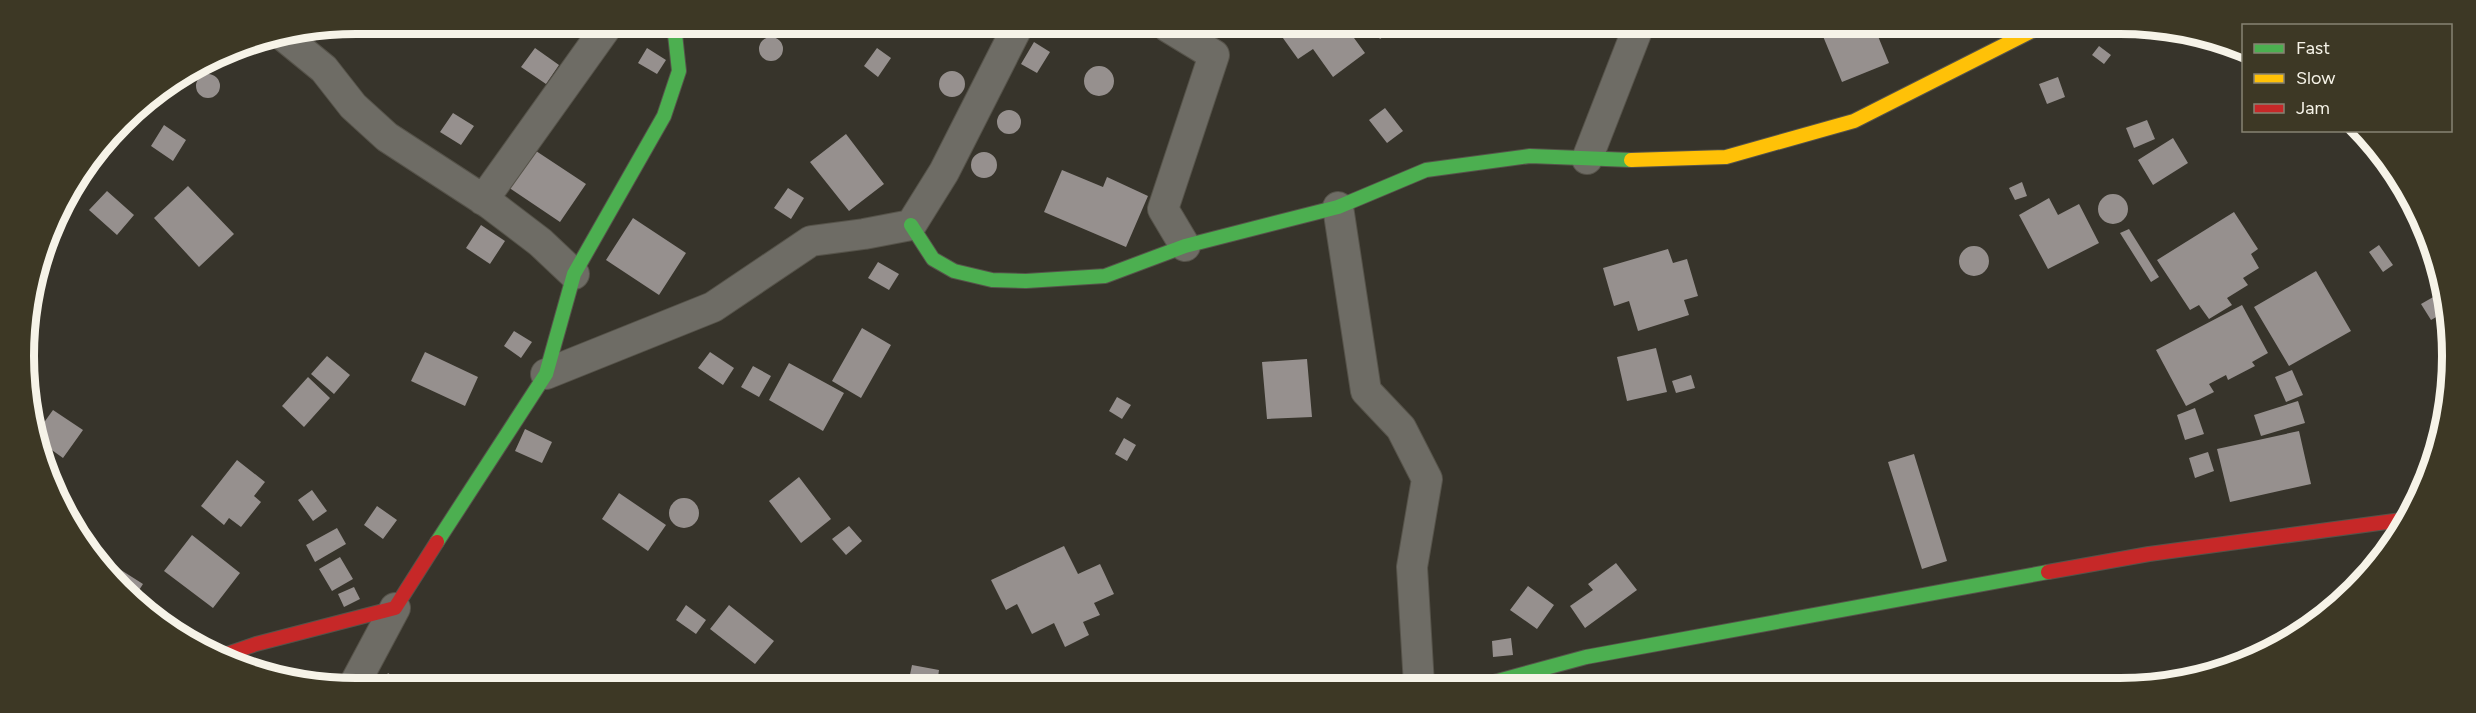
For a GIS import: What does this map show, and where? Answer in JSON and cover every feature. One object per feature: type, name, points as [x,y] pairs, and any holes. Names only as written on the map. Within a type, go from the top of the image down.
[{"type":"street","points":[[483,200],[602,34]]},
{"type":"street","points":[[358,678],[395,608],[546,374],[574,274],[664,116],[679,71],[675,34]]},
{"type":"street","points":[[546,374],[712,307],[811,241],[911,225],[944,172],[1014,34]]},
{"type":"street","points":[[1180,34],[1214,55],[1163,208],[1185,246]]},
{"type":"street","points":[[1587,159],[1636,34]]},
{"type":"street","points":[[911,225],[933,259],[954,271],[992,280],[1105,276],[1185,246],[1338,207],[1426,170],[1530,156],[1636,160],[1726,157],[1854,121],[2026,34]]},
{"type":"street","points":[[290,42],[324,69],[353,106],[387,137],[483,200],[540,242],[574,274]]},
{"type":"street","points":[[1338,207],[1366,391],[1401,428],[1427,479],[1412,567],[1419,678]]},
{"type":"street","points":[[1528,678],[1586,657],[2149,554],[2396,521]]},
{"type":"street","points":[[230,653],[395,608]]},
{"type":"building","points":[[1280,34],[1351,34],[1365,53],[1333,77],[1313,49],[1298,59]]},
{"type":"building","points":[[1376,34],[1387,34],[1380,39]]},
{"type":"building","points":[[1822,34],[1877,34],[1889,63],[1842,82]]},
{"type":"building","points":[[771,37],[779,41],[783,49],[779,57],[771,61],[763,57],[759,49],[763,41]]},
{"type":"building","points":[[1034,42],[1050,52],[1037,73],[1021,64]]},
{"type":"building","points":[[2099,46],[2111,55],[2104,64],[2092,55]]},
{"type":"building","points":[[535,48],[559,65],[546,84],[521,67]]},
{"type":"building","points":[[647,48],[666,60],[657,74],[638,63]]},
{"type":"building","points":[[877,48],[891,58],[878,77],[864,66]]},
{"type":"building","points":[[1099,66],[1105,67],[1113,75],[1113,87],[1105,95],[1099,96],[1093,95],[1085,87],[1084,81],[1085,75],[1093,67]]},
{"type":"building","points":[[952,71],[961,75],[965,84],[961,93],[952,97],[943,93],[939,84],[943,75]]},
{"type":"building","points":[[208,74],[217,77],[220,86],[217,95],[208,98],[199,95],[196,86],[199,77]]},
{"type":"building","points":[[2058,77],[2065,97],[2047,104],[2039,84]]},
{"type":"building","points":[[1385,108],[1403,131],[1387,143],[1369,120]]},
{"type":"building","points":[[1009,110],[1017,114],[1021,122],[1017,130],[1009,134],[1001,130],[997,122],[1001,114]]},
{"type":"building","points":[[453,113],[474,126],[461,145],[440,132]]},
{"type":"building","points":[[2147,120],[2155,139],[2134,148],[2126,128]]},
{"type":"building","points":[[164,125],[186,140],[173,161],[151,146]]},
{"type":"building","points":[[846,134],[884,184],[849,211],[810,162]]},
{"type":"building","points":[[2173,138],[2188,163],[2153,185],[2138,160]]},
{"type":"building","points":[[533,149],[586,184],[560,222],[508,187]]},
{"type":"building","points":[[984,152],[993,156],[997,165],[993,174],[984,178],[975,174],[971,165],[975,156]]},
{"type":"building","points":[[1062,170],[1103,187],[1107,177],[1148,196],[1126,247],[1044,212]]},
{"type":"building","points":[[2022,182],[2027,196],[2015,200],[2009,188]]},
{"type":"building","points":[[188,186],[234,234],[199,267],[154,218]]},
{"type":"building","points":[[788,188],[804,198],[791,219],[774,208]]},
{"type":"building","points":[[107,191],[134,215],[117,235],[89,210]]},
{"type":"building","points":[[2113,194],[2119,195],[2127,203],[2127,215],[2119,223],[2113,224],[2107,223],[2099,215],[2098,209],[2099,203],[2107,195]]},
{"type":"building","points":[[2049,198],[2058,215],[2079,204],[2099,243],[2048,269],[2019,215]]},
{"type":"building","points":[[2234,212],[2258,249],[2251,254],[2259,268],[2243,278],[2248,285],[2227,298],[2232,305],[2209,319],[2199,305],[2190,310],[2157,260]]},
{"type":"building","points":[[633,218],[686,253],[659,295],[606,260]]},
{"type":"building","points":[[481,225],[505,241],[490,264],[466,248]]},
{"type":"building","points":[[2129,229],[2159,277],[2151,282],[2120,233]]},
{"type":"building","points":[[2379,245],[2393,265],[2383,272],[2369,252]]},
{"type":"building","points":[[1974,246],[1985,250],[1989,261],[1985,272],[1974,276],[1963,272],[1959,261],[1963,250]]},
{"type":"building","points":[[1668,249],[1673,263],[1687,259],[1698,296],[1684,300],[1689,315],[1638,331],[1629,301],[1614,306],[1603,268]]},
{"type":"building","points":[[878,262],[899,274],[889,290],[868,278]]},
{"type":"building","points":[[2316,271],[2351,331],[2289,366],[2254,307]]},
{"type":"building","points":[[2435,296],[2439,315],[2431,320],[2421,304]]},
{"type":"building","points":[[2242,305],[2268,353],[2252,362],[2255,366],[2228,380],[2226,375],[2209,384],[2214,392],[2186,406],[2156,350]]},
{"type":"building","points":[[862,328],[891,345],[861,398],[832,381]]},
{"type":"building","points":[[514,331],[532,342],[521,358],[504,346]]},
{"type":"building","points":[[1656,348],[1667,392],[1627,401],[1617,357]]},
{"type":"building","points":[[425,352],[478,377],[465,406],[411,381]]},
{"type":"building","points":[[710,352],[734,368],[723,385],[698,368]]},
{"type":"building","points":[[327,356],[350,375],[334,394],[311,374]]},
{"type":"building","points":[[1307,359],[1312,417],[1267,419],[1262,362]]},
{"type":"building","points":[[789,363],[844,393],[823,431],[769,400]]},
{"type":"building","points":[[753,366],[771,376],[759,397],[741,387]]},
{"type":"building","points":[[2292,370],[2303,395],[2286,402],[2275,377]]},
{"type":"building","points":[[1691,375],[1695,388],[1676,393],[1672,381]]},
{"type":"building","points":[[308,377],[330,398],[304,427],[282,406]]},
{"type":"building","points":[[1117,397],[1131,405],[1122,419],[1109,411]]},
{"type":"building","points":[[2298,401],[2305,423],[2261,436],[2254,415]]},
{"type":"building","points":[[2195,408],[2204,434],[2185,440],[2177,415]]},
{"type":"building","points":[[53,410],[83,430],[63,458],[47,447],[42,425]]},
{"type":"building","points":[[525,429],[552,442],[542,463],[515,451]]},
{"type":"building","points":[[2299,431],[2311,484],[2230,502],[2217,449]]},
{"type":"building","points":[[1124,438],[1136,445],[1127,461],[1115,454]]},
{"type":"building","points":[[2208,452],[2214,471],[2195,478],[2189,458]]},
{"type":"building","points":[[1914,454],[1947,561],[1922,569],[1888,462]]},
{"type":"building","points":[[237,460],[265,482],[254,496],[261,502],[241,527],[229,518],[224,525],[201,506]]},
{"type":"building","points":[[799,477],[831,519],[801,543],[769,501]]},
{"type":"building","points":[[312,490],[327,511],[313,521],[298,500]]},
{"type":"building","points":[[619,493],[666,525],[648,551],[602,519]]},
{"type":"building","points":[[684,498],[690,499],[698,507],[698,519],[690,527],[684,528],[678,527],[670,519],[669,513],[670,507],[678,499]]},
{"type":"building","points":[[377,506],[397,520],[383,539],[364,525]]},
{"type":"building","points":[[849,526],[862,541],[846,555],[832,539]]},
{"type":"building","points":[[337,528],[346,544],[315,562],[306,545]]},
{"type":"building","points":[[192,535],[240,573],[213,608],[164,571]]},
{"type":"building","points":[[1064,546],[1078,574],[1100,564],[1114,594],[1094,603],[1100,615],[1083,622],[1089,635],[1065,647],[1054,623],[1032,634],[1017,604],[1006,610],[991,580]]},
{"type":"building","points":[[340,557],[353,579],[332,591],[319,569]]},
{"type":"building","points":[[1616,563],[1637,590],[1585,628],[1570,606],[1593,590],[1588,584]]},
{"type":"building","points":[[110,564],[143,584],[138,593],[114,569]]},
{"type":"building","points":[[1528,586],[1554,605],[1537,629],[1510,610]]},
{"type":"building","points":[[354,587],[360,599],[344,607],[338,594]]},
{"type":"building","points":[[686,605],[706,620],[696,634],[676,620]]},
{"type":"building","points":[[729,605],[774,641],[755,664],[710,629]]},
{"type":"building","points":[[1511,638],[1513,655],[1493,657],[1492,641]]},
{"type":"building","points":[[912,665],[939,670],[938,678],[909,678]]},
{"type":"building","points":[[372,673],[382,678],[369,678]]},
{"type":"building","points":[[388,673],[396,678],[385,678]]},
{"type":"traffic: fast","points":[[437,542],[546,374],[574,274],[664,116],[679,71],[675,34]]},
{"type":"traffic: fast","points":[[911,225],[933,259],[954,271],[992,280],[1026,281],[1105,276],[1185,246],[1338,207],[1426,170],[1530,156],[1631,160]]},
{"type":"traffic: fast","points":[[1509,678],[1586,657],[2048,572]]},
{"type":"traffic: slow","points":[[1631,160],[1726,157],[1854,121],[2026,34]]},
{"type":"traffic: jam","points":[[2048,572],[2149,554],[2396,521]]},
{"type":"traffic: jam","points":[[230,653],[395,608],[437,542]]}]
